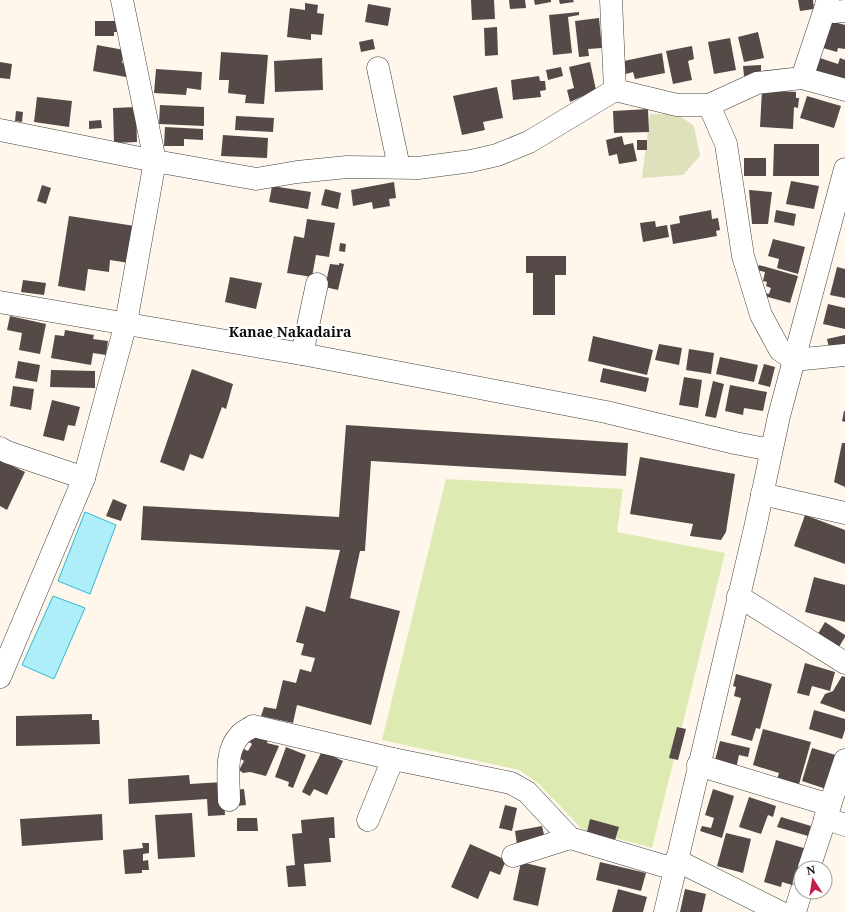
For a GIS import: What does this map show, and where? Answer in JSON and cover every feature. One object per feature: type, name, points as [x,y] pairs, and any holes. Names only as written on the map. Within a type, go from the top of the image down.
[{"type":"street","points":[[0,677],[84,478],[126,323],[155,161],[122,0]]},
{"type":"street","points":[[611,0],[615,90]]},
{"type":"street","points":[[802,78],[833,6]]},
{"type":"street","points":[[378,68],[399,167]]},
{"type":"street","points":[[0,130],[155,161],[256,179],[297,172],[347,167],[418,168],[471,161],[498,154],[529,142],[615,90],[677,105],[709,105],[757,84],[802,78],[845,90]]},
{"type":"street","points":[[709,105],[726,144],[743,256],[760,315],[780,350],[794,360],[845,355]]},
{"type":"street","points":[[665,912],[771,450],[845,169]]},
{"type":"street","points":[[302,354],[317,284]]},
{"type":"street","points":[[0,302],[302,354],[606,412],[735,443],[771,450]]},
{"type":"street","points":[[0,448],[7,452],[84,478]]},
{"type":"street","points":[[762,494],[845,513]]},
{"type":"street","points":[[738,596],[845,663]]},
{"type":"street","points":[[229,800],[229,765],[232,747],[240,734],[253,726],[393,759],[511,783],[527,792],[570,838]]},
{"type":"street","points":[[368,820],[393,759]]},
{"type":"street","points":[[813,860],[833,816],[845,760]]},
{"type":"street","points":[[698,766],[833,816]]},
{"type":"street","points":[[513,856],[570,838],[675,864],[780,912]]},
{"type":"street","points":[[794,912],[798,900]]},
{"type":"green space","points":[[650,114],[677,114],[694,126],[700,156],[683,175],[642,178]]},
{"type":"green space","points":[[446,479],[623,489],[617,532],[725,553],[652,848],[582,829],[539,784],[519,770],[382,740]]},
{"type":"water","points":[[85,512],[116,525],[90,594],[58,581]]},
{"type":"water","points":[[53,596],[85,608],[54,679],[22,665]]},
{"type":"building","points":[[471,0],[494,0],[495,19],[472,20]]},
{"type":"building","points":[[509,0],[525,0],[526,8],[510,9]]},
{"type":"building","points":[[534,0],[551,0],[551,2],[535,5]]},
{"type":"building","points":[[559,0],[573,0],[574,2],[560,4]]},
{"type":"building","points":[[798,0],[813,0],[814,9],[800,11]]},
{"type":"building","points":[[305,3],[318,5],[317,13],[324,14],[322,35],[311,34],[311,40],[287,37],[290,8],[305,10]]},
{"type":"building","points":[[368,4],[391,8],[388,26],[365,22]]},
{"type":"building","points":[[579,12],[579,15],[568,17],[572,53],[553,55],[549,15]]},
{"type":"building","points":[[599,18],[602,48],[588,49],[589,56],[579,57],[575,21]]},
{"type":"building","points":[[95,21],[119,21],[119,32],[114,32],[114,36],[95,36]]},
{"type":"building","points":[[830,21],[845,25],[845,49],[838,48],[837,52],[823,48]]},
{"type":"building","points":[[497,27],[498,55],[485,56],[484,28]]},
{"type":"building","points":[[758,32],[764,58],[744,62],[738,37]]},
{"type":"building","points":[[730,38],[736,70],[714,74],[708,42]]},
{"type":"building","points":[[373,39],[375,49],[361,52],[359,42]]},
{"type":"building","points":[[97,45],[124,50],[122,63],[128,64],[126,77],[93,71]]},
{"type":"building","points":[[692,46],[694,59],[688,61],[692,80],[673,84],[666,51]]},
{"type":"building","points":[[221,52],[268,55],[264,104],[245,103],[246,95],[228,93],[229,80],[219,80]]},
{"type":"building","points":[[662,53],[665,73],[635,79],[633,72],[626,74],[624,61]]},
{"type":"building","points":[[322,58],[323,90],[275,92],[274,61]]},
{"type":"building","points":[[820,58],[838,64],[840,58],[845,60],[845,83],[815,74]]},
{"type":"building","points":[[0,62],[12,64],[10,79],[0,78]]},
{"type":"building","points":[[590,62],[596,90],[570,102],[567,90],[574,88],[569,67]]},
{"type":"building","points":[[761,65],[761,75],[744,76],[743,66]]},
{"type":"building","points":[[561,67],[563,76],[548,80],[546,70]]},
{"type":"building","points":[[156,69],[202,72],[201,90],[187,88],[186,95],[154,93]]},
{"type":"building","points":[[539,76],[540,81],[545,81],[546,90],[540,91],[541,97],[513,100],[511,80]]},
{"type":"building","points":[[497,87],[503,118],[483,122],[485,130],[462,135],[453,96]]},
{"type":"building","points":[[762,90],[796,92],[796,98],[799,98],[798,108],[794,107],[793,129],[760,127]]},
{"type":"building","points":[[807,96],[841,106],[834,128],[800,118]]},
{"type":"building","points":[[37,97],[72,101],[69,127],[34,122]]},
{"type":"building","points":[[160,105],[204,107],[204,126],[159,124]]},
{"type":"building","points":[[136,107],[137,142],[114,143],[113,108]]},
{"type":"building","points":[[648,109],[649,132],[614,133],[613,111]]},
{"type":"building","points":[[16,111],[23,112],[22,122],[15,121]]},
{"type":"building","points":[[236,116],[274,118],[273,132],[235,130]]},
{"type":"building","points":[[101,120],[102,128],[89,129],[89,121]]},
{"type":"building","points":[[165,127],[203,129],[203,140],[184,139],[184,146],[164,146]]},
{"type":"building","points":[[223,135],[268,138],[267,158],[221,156]]},
{"type":"building","points":[[622,136],[624,145],[633,143],[637,161],[619,164],[617,154],[609,156],[606,140]]},
{"type":"building","points":[[637,140],[647,140],[647,150],[637,150]]},
{"type":"building","points":[[774,144],[819,144],[819,176],[773,176]]},
{"type":"building","points":[[744,158],[766,158],[766,176],[744,176]]},
{"type":"building","points":[[791,181],[819,186],[814,209],[786,204]]},
{"type":"building","points":[[394,182],[396,198],[389,199],[390,206],[373,209],[372,202],[353,206],[351,190]]},
{"type":"building","points":[[42,185],[51,188],[46,204],[37,201]]},
{"type":"building","points":[[272,186],[311,192],[308,209],[269,202]]},
{"type":"building","points":[[325,189],[341,193],[338,209],[321,205]]},
{"type":"building","points":[[749,190],[772,192],[768,224],[752,224]]},
{"type":"building","points":[[711,210],[712,219],[718,218],[720,230],[716,231],[717,236],[673,244],[670,225],[680,223],[679,216]]},
{"type":"building","points":[[776,210],[796,214],[794,226],[774,222]]},
{"type":"building","points":[[69,216],[135,226],[129,263],[110,260],[109,272],[88,269],[85,291],[58,286]]},
{"type":"building","points":[[307,219],[335,223],[329,257],[316,255],[312,277],[287,273],[294,236],[304,238]]},
{"type":"building","points":[[655,221],[656,227],[667,225],[669,237],[643,242],[640,223]]},
{"type":"building","points":[[773,239],[805,247],[798,274],[777,268],[779,259],[768,256]]},
{"type":"building","points":[[340,243],[346,244],[345,252],[339,251]]},
{"type":"building","points":[[526,256],[566,256],[566,275],[555,275],[555,315],[533,315],[533,273],[526,273]]},
{"type":"building","points":[[339,263],[344,264],[338,290],[325,287],[330,264],[339,265]]},
{"type":"building","points":[[759,265],[798,276],[790,303],[764,296],[765,293],[769,294],[771,288],[766,286],[767,282],[763,281],[765,272],[757,270]]},
{"type":"building","points":[[837,267],[845,269],[845,298],[830,295]]},
{"type":"building","points":[[230,277],[262,283],[256,309],[225,302]]},
{"type":"building","points":[[23,280],[46,283],[44,295],[21,292]]},
{"type":"building","points":[[828,304],[845,308],[845,329],[823,324]]},
{"type":"building","points":[[10,316],[46,324],[40,354],[19,350],[22,333],[7,330]]},
{"type":"building","points":[[65,330],[94,335],[93,339],[108,341],[106,355],[93,353],[91,365],[51,358],[55,335],[64,336]]},
{"type":"building","points":[[845,335],[845,344],[829,348],[827,339]]},
{"type":"building","points":[[593,336],[653,350],[647,375],[588,361]]},
{"type":"building","points":[[659,344],[682,348],[679,365],[655,360]]},
{"type":"building","points":[[689,349],[714,353],[711,374],[686,370]]},
{"type":"building","points":[[720,357],[758,365],[754,382],[716,374]]},
{"type":"building","points":[[18,361],[40,365],[37,382],[15,378]]},
{"type":"building","points":[[764,364],[775,367],[770,387],[758,384]]},
{"type":"building","points":[[603,368],[649,378],[646,392],[600,382]]},
{"type":"building","points":[[192,369],[233,384],[226,409],[222,407],[203,459],[190,454],[184,471],[160,462]]},
{"type":"building","points":[[51,370],[95,371],[95,388],[50,387]]},
{"type":"building","points":[[684,377],[702,380],[698,408],[679,405]]},
{"type":"building","points":[[713,381],[724,384],[716,418],[705,416]]},
{"type":"building","points":[[730,385],[767,392],[763,411],[744,408],[743,415],[725,411]]},
{"type":"building","points":[[13,386],[34,389],[31,410],[10,406]]},
{"type":"building","points":[[52,400],[80,407],[75,426],[68,425],[64,441],[43,436]]},
{"type":"building","points":[[845,411],[845,422],[842,421]]},
{"type":"building","points":[[346,425],[628,443],[626,476],[371,461],[365,551],[360,551],[350,598],[400,611],[371,725],[297,705],[293,723],[261,716],[264,707],[276,709],[283,680],[296,683],[300,669],[311,672],[315,658],[301,655],[304,644],[296,642],[306,606],[325,612],[340,550],[141,540],[143,506],[339,517]]},
{"type":"building","points":[[842,443],[845,443],[845,487],[834,482]]},
{"type":"building","points":[[640,457],[735,474],[726,532],[721,540],[690,536],[693,524],[630,514]]},
{"type":"building","points":[[0,460],[25,472],[7,510],[0,506]]},
{"type":"building","points":[[113,499],[127,505],[121,521],[106,516]]},
{"type":"building","points":[[805,515],[845,530],[845,564],[794,546]]},
{"type":"building","points":[[814,577],[845,585],[845,622],[805,612]]},
{"type":"building","points":[[825,622],[845,635],[834,655],[813,642]]},
{"type":"building","points":[[805,663],[835,672],[830,691],[812,686],[809,696],[797,693]]},
{"type":"building","points":[[736,674],[772,684],[760,729],[756,728],[752,741],[731,735],[741,698],[734,696],[736,687],[733,686]]},
{"type":"building","points":[[842,676],[845,677],[845,712],[820,703],[825,694],[833,691]]},
{"type":"building","points":[[814,710],[845,719],[845,730],[842,739],[809,729]]},
{"type":"building","points":[[92,714],[92,720],[99,720],[100,744],[16,746],[16,716]]},
{"type":"building","points":[[677,727],[686,729],[678,760],[669,758]]},
{"type":"building","points":[[763,729],[811,742],[798,788],[776,782],[779,773],[753,765]]},
{"type":"building","points":[[253,734],[268,739],[267,743],[279,746],[266,776],[250,772],[243,773],[239,770],[244,761],[239,758],[244,749],[248,751],[252,744],[249,742]]},
{"type":"building","points":[[720,741],[750,748],[748,757],[739,755],[736,769],[714,764]]},
{"type":"building","points":[[286,747],[306,755],[293,788],[288,786],[289,782],[275,777]]},
{"type":"building","points":[[812,748],[839,756],[829,790],[802,781]]},
{"type":"building","points":[[322,751],[343,761],[327,795],[314,789],[310,796],[302,792]]},
{"type":"building","points":[[189,775],[190,784],[223,782],[225,815],[208,816],[207,799],[129,804],[128,779]]},
{"type":"building","points":[[244,789],[246,805],[237,806],[235,790]]},
{"type":"building","points":[[713,789],[734,796],[722,838],[700,831],[702,826],[711,828],[714,818],[705,815]]},
{"type":"building","points":[[749,797],[776,806],[773,817],[768,815],[761,834],[739,827]]},
{"type":"building","points":[[505,805],[517,808],[512,831],[499,828]]},
{"type":"building","points":[[192,813],[195,857],[158,859],[155,815]]},
{"type":"building","points":[[102,814],[103,840],[22,846],[20,819]]},
{"type":"building","points":[[334,817],[335,838],[329,838],[331,862],[304,864],[306,886],[288,887],[286,866],[295,865],[292,834],[302,833],[301,820]]},
{"type":"building","points":[[781,817],[811,826],[808,836],[777,827]]},
{"type":"building","points":[[237,818],[257,818],[258,831],[237,831]]},
{"type":"building","points":[[590,819],[619,827],[615,840],[587,832]]},
{"type":"building","points":[[542,826],[545,839],[517,845],[515,831]]},
{"type":"building","points":[[726,833],[751,839],[743,873],[717,866]]},
{"type":"building","points":[[776,840],[807,849],[804,860],[793,860],[792,885],[782,882],[781,887],[764,882]]},
{"type":"building","points":[[142,843],[149,843],[149,853],[143,854],[143,861],[148,860],[149,870],[142,870],[142,873],[125,874],[123,850],[143,848]]},
{"type":"building","points":[[470,844],[506,860],[500,875],[490,871],[478,899],[451,887]]},
{"type":"building","points":[[521,862],[546,868],[538,906],[513,900]]},
{"type":"building","points":[[600,862],[646,873],[641,891],[596,880]]},
{"type":"building","points":[[618,889],[647,897],[643,912],[612,912]]},
{"type":"building","points":[[685,889],[706,894],[702,912],[680,912]]},
{"type":"district","name":"Kanae Nakadaira","points":[[290,331]]}]
